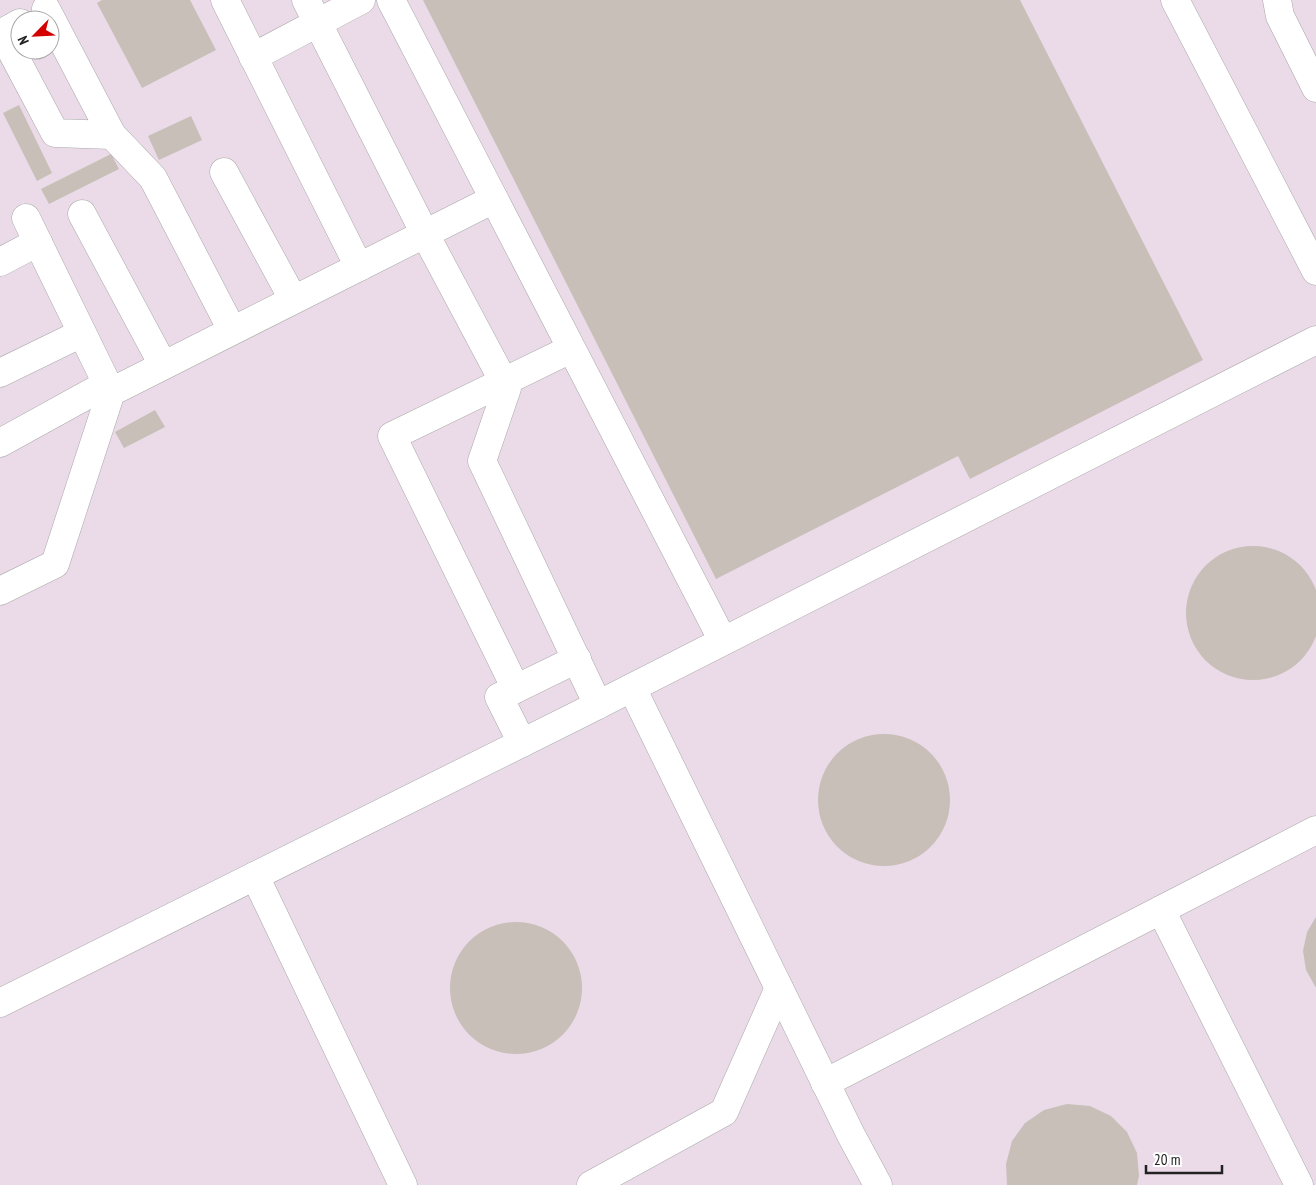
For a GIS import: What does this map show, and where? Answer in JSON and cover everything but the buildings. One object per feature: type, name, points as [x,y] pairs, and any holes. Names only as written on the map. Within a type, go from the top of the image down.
[{"type":"lane","points":[[225,0],[359,267]]},
{"type":"lane","points":[[253,56],[312,12],[362,0]]},
{"type":"lane","points":[[391,0],[723,641]]},
{"type":"lane","points":[[1175,0],[1316,271]]},
{"type":"lane","points":[[1277,0],[1280,16],[1316,88]]},
{"type":"lane","points":[[312,12],[424,234],[507,388],[482,461],[598,705]]},
{"type":"lane","points":[[10,29],[2,33],[10,48]]},
{"type":"lane","points":[[60,38],[112,135],[153,178],[232,330]]},
{"type":"lane","points":[[16,60],[55,134],[112,135]]},
{"type":"lane","points":[[224,172],[293,300]]},
{"type":"lane","points":[[0,443],[109,388],[163,365],[494,199]]},
{"type":"lane","points":[[82,214],[163,365]]},
{"type":"lane","points":[[0,262],[32,230],[109,388],[55,564],[0,592]]},
{"type":"lane","points":[[0,373],[82,332]]},
{"type":"lane","points":[[0,1003],[632,688],[1316,340]]},
{"type":"lane","points":[[516,689],[392,436],[571,349]]},
{"type":"lane","points":[[522,743],[499,697],[577,660]]},
{"type":"lane","points":[[632,688],[825,1083],[878,1185]]},
{"type":"lane","points":[[825,1083],[1316,830]]},
{"type":"lane","points":[[255,876],[403,1185]]},
{"type":"lane","points":[[1161,910],[1299,1185]]},
{"type":"lane","points":[[592,1185],[724,1112],[779,988]]},
{"type":"shaded area","points":[[0,0],[1316,0],[1316,1185],[0,1185]]}]
